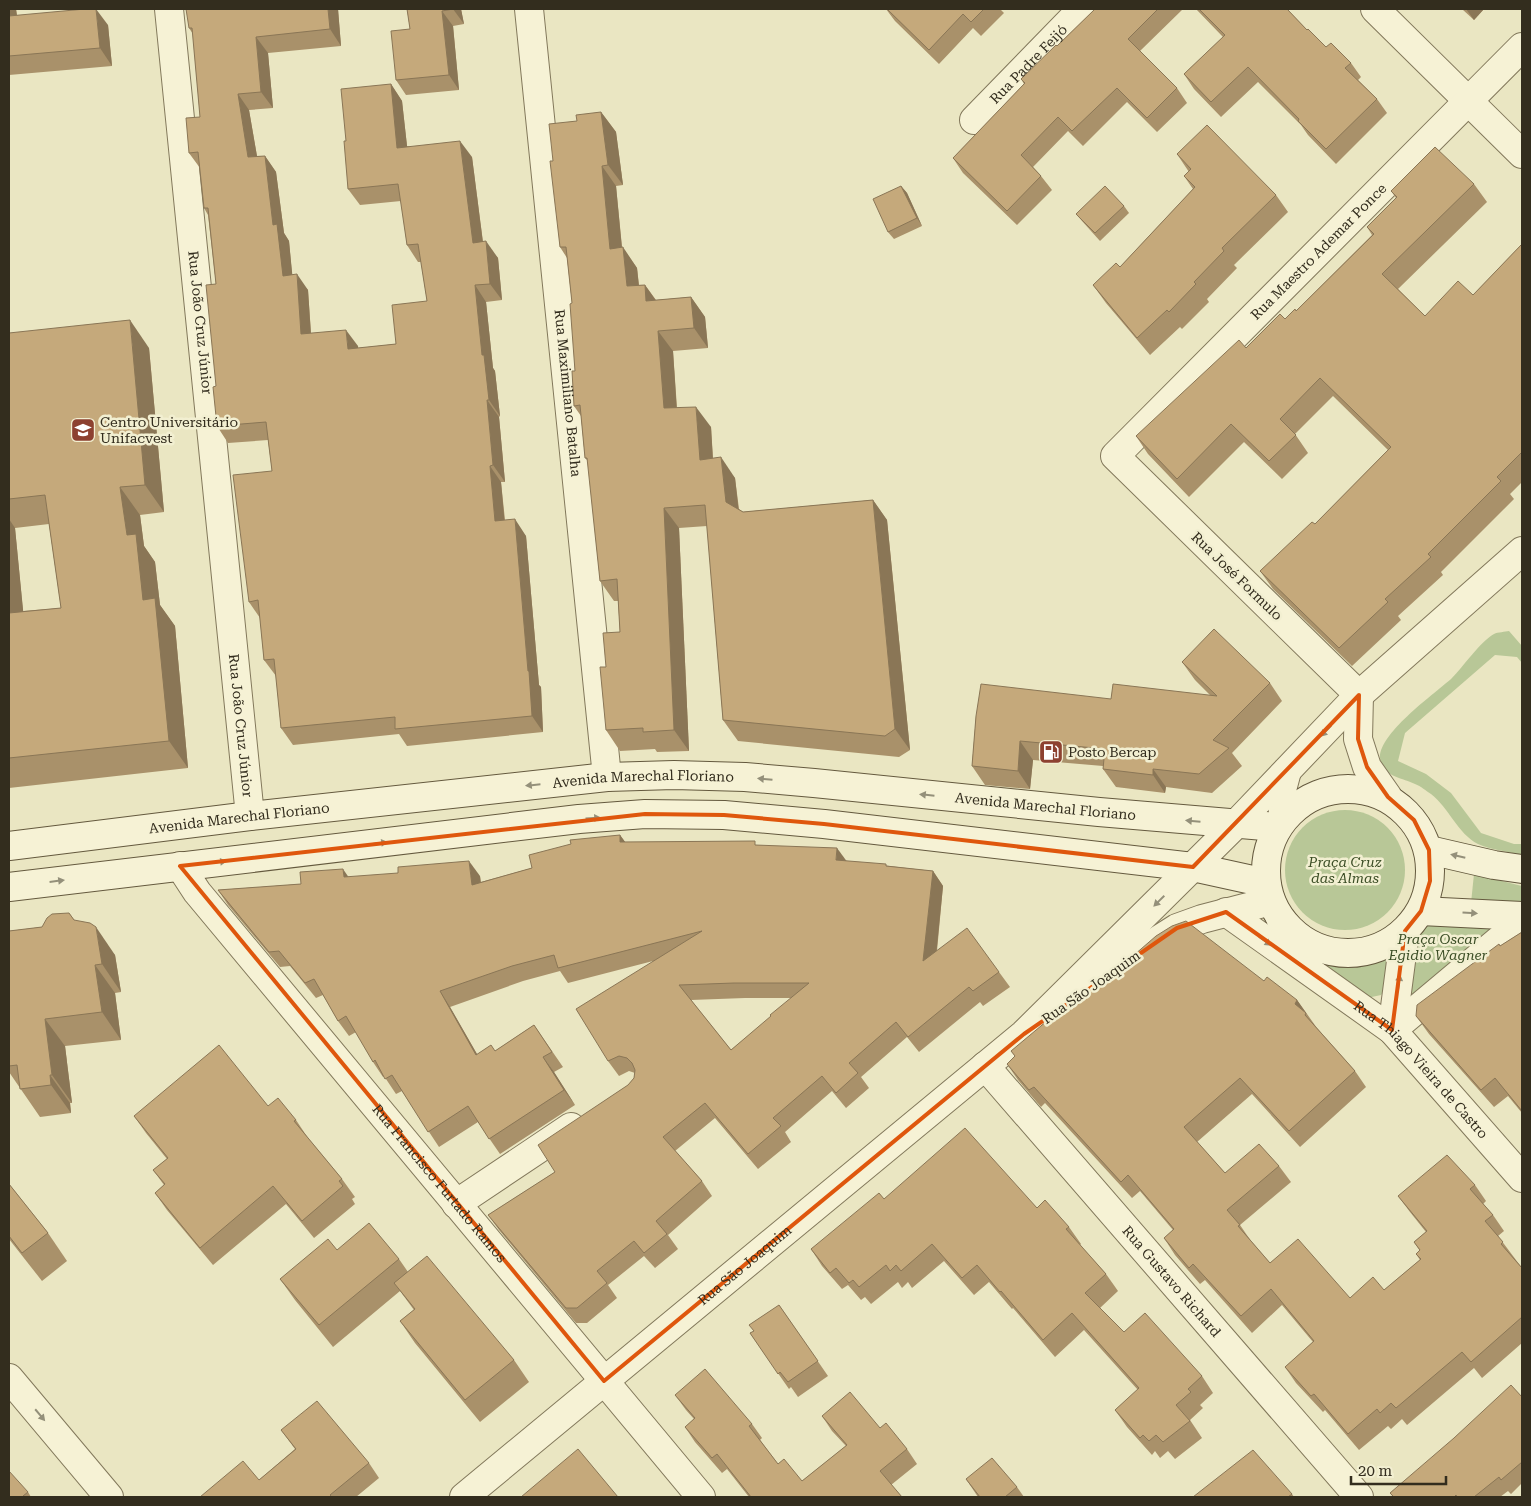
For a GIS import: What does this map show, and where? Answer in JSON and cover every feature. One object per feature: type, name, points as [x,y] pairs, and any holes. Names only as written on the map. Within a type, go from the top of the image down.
[{"type":"street","name":"Rua João Cruz Júnior","points":[[169,9],[250,816]]},
{"type":"street","name":"Rua Maximiliano Batalha","points":[[529,9],[607,777]]},
{"type":"street","name":"Rua Padre Feijó","points":[[974,120],[1082,9]]},
{"type":"street","points":[[1375,9],[1522,154]]},
{"type":"street","name":"Rua Maestro Ademar Ponce","points":[[1115,456],[1522,47]]},
{"type":"street","name":"Rua José Formulo","points":[[1115,456],[1359,696]]},
{"type":"street","name":"Rua São Joaquim","points":[[1024,1034],[1235,825],[1359,696],[1522,551]]},
{"type":"street","points":[[1359,696],[1358,739],[1367,767],[1388,797],[1414,820],[1429,850],[1430,881],[1413,921],[1392,1030]]},
{"type":"street","points":[[1280,823],[1282,790],[1287,771]]},
{"type":"street","name":"Avenida Marechal Floriano","points":[[9,846],[250,816],[607,777],[674,775],[745,777],[1235,825],[1280,823]]},
{"type":"street","points":[[1388,797],[1360,788],[1331,789],[1304,800],[1280,823],[1269,845],[1265,864],[1272,901],[1300,938],[1326,951],[1354,954],[1382,947],[1413,921],[1522,916]]},
{"type":"street","points":[[9,887],[579,819],[645,814],[724,815],[824,824],[1193,867],[1272,901]]},
{"type":"street","points":[[1429,850],[1494,865],[1522,869]]},
{"type":"street","name":"Rua Francisco Furtado Ramos","points":[[180,866],[197,892],[701,1497]]},
{"type":"street","name":"Rua São Joaquim","points":[[464,1497],[1024,1034],[1177,928],[1226,912],[1272,901]]},
{"type":"street","name":"Rua Thiago Vieira de Castro","points":[[1272,901],[1310,973]]},
{"type":"street","name":"Rua Thiago Vieira de Castro","points":[[1226,912],[1392,1030],[1522,1178]]},
{"type":"street","points":[[1392,1030],[1522,921]]},
{"type":"street","name":"Rua Gustavo Richard","points":[[985,1066],[1359,1497]]},
{"type":"street","points":[[456,1204],[589,1115]]},
{"type":"street","points":[[9,1378],[109,1497]]},
{"type":"highlighted area","points":[[1359,695],[1358,739],[1367,767],[1388,797],[1414,820],[1429,850],[1430,881],[1421,911],[1405,931],[1392,1030],[1226,912],[1177,928],[1024,1034],[604,1381],[180,866],[645,814],[724,815],[824,824],[1193,867]]},
{"type":"green space","points":[[1509,631],[1522,646],[1522,663],[1517,657],[1495,655],[1405,733],[1398,761],[1426,774],[1451,793],[1481,833],[1514,844],[1522,844],[1522,855],[1487,847],[1471,840],[1431,794],[1417,785],[1391,774],[1383,768],[1381,763],[1381,753],[1386,741],[1395,729],[1452,678],[1489,637],[1496,633]]},
{"type":"green space","name":"Praça Cruz das Almas","points":[[1345,810],[1357,811],[1368,815],[1378,820],[1387,828],[1395,837],[1400,847],[1404,858],[1404,882],[1400,893],[1395,903],[1387,912],[1378,920],[1368,925],[1357,929],[1345,930],[1333,929],[1322,925],[1312,920],[1303,912],[1295,903],[1290,893],[1286,882],[1285,870],[1286,858],[1290,847],[1295,837],[1303,828],[1312,820],[1322,815],[1333,811]]},
{"type":"green space","points":[[1474,874],[1522,886],[1522,902],[1471,903]]},
{"type":"green space","name":"Praça Oscar Egidio Wagner","points":[[1421,911],[1522,916],[1392,1030],[1405,931]]},
{"type":"green space","points":[[1392,955],[1390,982],[1381,995],[1367,998],[1311,963],[1355,968]]},
{"type":"building","points":[[96,9],[100,48],[9,56],[9,16]]},
{"type":"building","points":[[186,9],[328,9],[330,29],[256,37],[261,92],[238,94],[248,157],[265,156],[273,225],[277,224],[283,276],[297,274],[301,334],[346,330],[348,349],[396,344],[392,305],[427,301],[418,244],[407,245],[398,184],[348,189],[341,89],[391,84],[397,148],[460,141],[473,243],[486,241],[490,284],[475,285],[482,355],[484,355],[489,400],[487,400],[493,465],[490,466],[495,521],[515,519],[532,716],[395,729],[395,717],[281,728],[274,659],[264,660],[258,600],[249,602],[233,475],[272,471],[266,422],[217,426],[213,387],[216,386],[206,285],[216,284],[208,208],[204,208],[198,152],[189,153],[186,118],[200,117],[192,28],[189,28]]},
{"type":"building","points":[[407,9],[453,9],[442,11],[449,75],[396,80],[391,31],[410,29]]},
{"type":"building","points":[[887,9],[984,9],[971,22],[963,14],[929,50]]},
{"type":"building","points":[[1095,9],[1158,9],[1128,39],[1177,88],[1147,118],[1117,88],[1072,131],[1058,117],[1021,155],[1041,176],[1007,211],[953,158],[1025,83],[1021,79]]},
{"type":"building","points":[[1199,9],[1287,9],[1326,47],[1331,43],[1351,63],[1345,68],[1377,99],[1326,149],[1248,67],[1211,102],[1184,74],[1225,35]]},
{"type":"building","points":[[601,112],[608,165],[602,166],[610,249],[623,247],[627,286],[645,285],[646,301],[691,297],[694,328],[658,331],[664,408],[696,407],[700,460],[721,457],[726,502],[743,512],[873,500],[895,729],[885,736],[723,720],[705,505],[664,508],[674,730],[643,732],[643,728],[606,730],[600,667],[606,667],[603,633],[620,632],[617,579],[600,581],[580,405],[574,406],[572,371],[575,371],[570,304],[572,303],[566,247],[560,247],[550,161],[553,161],[549,124],[577,121],[576,115]]},
{"type":"building","points":[[1207,125],[1276,195],[1222,248],[1224,251],[1194,282],[1196,284],[1169,312],[1167,310],[1137,338],[1093,285],[1116,263],[1120,267],[1195,187],[1184,176],[1191,169],[1177,154]]},
{"type":"building","points":[[1435,147],[1474,184],[1382,274],[1425,316],[1458,281],[1473,295],[1522,244],[1522,452],[1497,477],[1501,481],[1428,554],[1431,557],[1385,599],[1388,602],[1339,648],[1260,571],[1312,522],[1315,524],[1391,447],[1320,378],[1280,419],[1296,435],[1269,461],[1231,424],[1177,479],[1136,436],[1239,340],[1246,348],[1280,314],[1285,319],[1295,309],[1296,311],[1374,234],[1367,227],[1397,197],[1391,191]]},
{"type":"building","points":[[901,186],[917,218],[888,232],[873,199]]},
{"type":"building","points":[[1105,186],[1124,206],[1095,233],[1076,214]]},
{"type":"building","points":[[130,320],[145,485],[120,487],[127,535],[136,534],[143,600],[155,598],[169,741],[9,758],[9,613],[61,608],[45,495],[9,499],[9,333]]},
{"type":"building","points":[[1214,629],[1270,683],[1213,740],[1229,748],[1199,774],[1153,769],[1153,775],[1103,769],[1105,749],[1020,741],[1018,771],[972,766],[981,684],[1111,699],[1113,684],[1217,696],[1182,662]]},
{"type":"building","points":[[620,835],[620,842],[755,841],[755,845],[837,848],[836,860],[886,864],[886,866],[933,871],[923,961],[967,928],[999,972],[973,991],[969,987],[908,1037],[896,1022],[849,1063],[858,1073],[836,1093],[822,1076],[773,1118],[781,1126],[748,1154],[705,1103],[663,1137],[702,1181],[656,1221],[667,1234],[644,1253],[634,1241],[597,1271],[607,1283],[577,1308],[566,1308],[488,1215],[555,1172],[538,1145],[628,1085],[634,1078],[635,1070],[627,1058],[619,1056],[608,1061],[576,1009],[702,931],[558,968],[554,955],[512,966],[440,991],[476,1055],[491,1045],[495,1051],[534,1025],[552,1052],[543,1057],[564,1090],[489,1139],[468,1106],[428,1132],[392,1075],[385,1079],[346,1016],[338,1021],[314,979],[305,983],[279,951],[269,952],[218,890],[301,884],[300,872],[343,869],[344,877],[398,873],[398,867],[469,861],[472,885],[532,868],[529,855],[571,844],[570,840]],"holes":[[[734,983],[809,983],[731,1050],[679,985]]]},
{"type":"building","points":[[69,913],[74,920],[90,923],[96,927],[102,964],[95,965],[102,1012],[45,1019],[52,1075],[50,1075],[51,1085],[20,1089],[17,1065],[9,1066],[9,931],[42,927],[47,918],[52,914]]},
{"type":"building","points":[[1186,921],[1264,981],[1267,977],[1297,1000],[1295,1004],[1306,1013],[1305,1015],[1355,1071],[1289,1131],[1240,1078],[1184,1127],[1225,1173],[1259,1144],[1279,1166],[1227,1210],[1240,1225],[1238,1226],[1270,1263],[1298,1239],[1350,1298],[1373,1277],[1384,1290],[1421,1259],[1416,1254],[1420,1250],[1414,1242],[1427,1231],[1398,1196],[1447,1155],[1475,1185],[1470,1189],[1493,1215],[1485,1221],[1503,1242],[1501,1244],[1522,1268],[1522,1317],[1471,1362],[1462,1352],[1396,1408],[1391,1403],[1380,1413],[1377,1409],[1348,1434],[1314,1394],[1311,1396],[1285,1367],[1314,1341],[1271,1289],[1241,1316],[1193,1264],[1189,1268],[1164,1238],[1174,1229],[1128,1175],[1121,1182],[1034,1087],[1029,1090],[1007,1064],[1015,1056],[1011,1051],[1066,1005],[1069,1008],[1094,985],[1096,988],[1156,936],[1172,926]]},
{"type":"building","points":[[1522,932],[1522,1111],[1495,1078],[1481,1090],[1416,1016],[1417,1005],[1499,944],[1500,946]]},
{"type":"building","points":[[219,1045],[268,1106],[278,1098],[296,1120],[294,1121],[342,1179],[339,1181],[343,1186],[302,1221],[273,1186],[200,1248],[155,1193],[165,1184],[153,1170],[168,1158],[134,1116]]},
{"type":"building","points":[[965,1128],[1037,1208],[1045,1200],[1069,1227],[1066,1229],[1106,1274],[1085,1293],[1124,1332],[1145,1313],[1202,1376],[1188,1389],[1191,1392],[1176,1405],[1190,1421],[1163,1442],[1156,1435],[1149,1441],[1143,1435],[1140,1438],[1115,1410],[1139,1388],[1072,1313],[1043,1340],[977,1265],[962,1278],[932,1244],[901,1271],[896,1265],[890,1271],[886,1265],[859,1287],[853,1280],[849,1283],[836,1268],[830,1273],[811,1249],[879,1193],[884,1199]]},
{"type":"building","points":[[9,1184],[48,1233],[22,1253],[9,1236]]},
{"type":"building","points":[[369,1223],[399,1259],[319,1325],[280,1279],[328,1239],[337,1250]]},
{"type":"building","points":[[427,1256],[514,1360],[465,1400],[400,1321],[415,1309],[394,1283]]},
{"type":"building","points":[[779,1305],[818,1361],[788,1382],[780,1372],[778,1374],[750,1333],[754,1331],[749,1325]]},
{"type":"building","points":[[705,1369],[752,1424],[749,1426],[778,1464],[784,1459],[802,1481],[847,1445],[822,1416],[850,1392],[880,1428],[886,1423],[907,1449],[880,1471],[902,1497],[751,1497],[717,1454],[712,1458],[685,1427],[695,1418],[675,1395]]},
{"type":"building","points":[[1511,1385],[1522,1397],[1522,1462],[1501,1480],[1499,1477],[1474,1497],[1457,1497],[1456,1495],[1454,1497],[1394,1497],[1390,1493],[1454,1438]]},
{"type":"building","points":[[317,1401],[369,1463],[330,1495],[332,1497],[200,1497],[243,1461],[259,1480],[296,1449],[281,1430]]},
{"type":"building","points":[[578,1449],[618,1497],[521,1497]]},
{"type":"building","points":[[1253,1450],[1292,1494],[1288,1497],[1193,1497]]},
{"type":"building","points":[[992,1458],[1017,1487],[1005,1497],[980,1497],[966,1479]]},
{"type":"building","points":[[9,1471],[28,1492],[24,1497],[9,1497]]},
{"type":"place","name":"Centro Universitário Unifacvest","points":[[83,430]]},
{"type":"place","name":"Posto Bercap","points":[[1051,752]]}]
